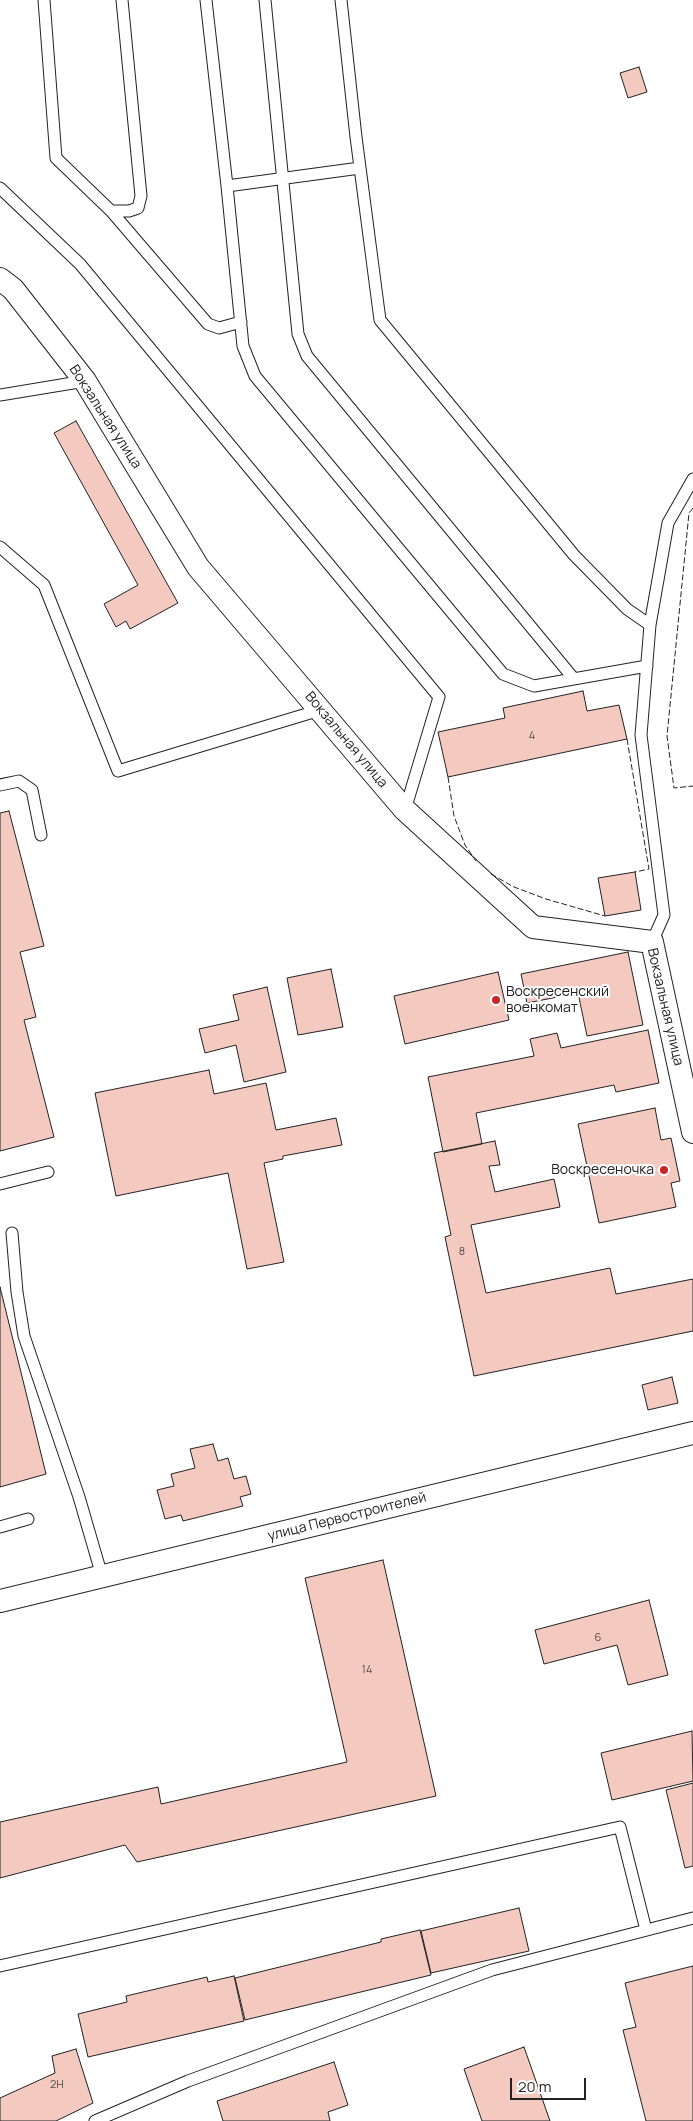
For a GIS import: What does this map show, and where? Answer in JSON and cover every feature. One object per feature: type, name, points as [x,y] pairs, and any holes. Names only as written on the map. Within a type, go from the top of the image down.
[{"type":"street","name":"Вокзальная улица","points":[[0,279],[13,288],[85,381],[198,567],[405,810],[533,927],[652,942],[693,1132]]},
{"type":"street","name":"улица Первостроителей","points":[[0,1601],[693,1433]]},
{"type":"lane","points":[[44,0],[56,158],[111,211],[208,324],[219,328],[241,322]]},
{"type":"lane","points":[[111,211],[129,211],[138,208],[142,196],[122,0]]},
{"type":"lane","points":[[206,0],[244,346],[255,376],[503,674],[534,686],[647,666]]},
{"type":"lane","points":[[265,0],[281,179],[298,334],[307,356],[574,679]]},
{"type":"lane","points":[[341,0],[380,320],[574,555],[627,609],[650,626]]},
{"type":"lane","points":[[227,186],[360,168]]},
{"type":"lane","points":[[0,188],[80,264],[439,697],[405,810]]},
{"type":"lane","points":[[0,395],[85,381]]},
{"type":"lane","points":[[652,942],[664,915],[641,735],[650,626],[668,523],[693,480]]},
{"type":"lane","points":[[0,547],[44,584],[118,770],[320,710]]},
{"type":"lane","points":[[0,785],[19,781],[32,790],[41,835]]},
{"type":"lane","points":[[0,1184],[48,1172]]},
{"type":"lane","points":[[12,1233],[17,1292],[24,1336],[102,1576]]},
{"type":"lane","points":[[0,1527],[28,1519]]},
{"type":"lane","points":[[0,1966],[620,1827],[646,1930]]},
{"type":"lane","points":[[94,2121],[188,2081],[492,1970],[693,1918]]},
{"type":"building","points":[[639,67],[647,92],[628,98],[620,73]]},
{"type":"building","points":[[76,421],[178,603],[130,629],[126,621],[116,627],[104,604],[138,585],[54,433]]},
{"type":"building","points":[[583,691],[587,711],[619,705],[627,739],[448,777],[438,732],[505,718],[503,708]]},
{"type":"building","points":[[9,811],[44,946],[20,952],[36,1017],[24,1020],[54,1137],[0,1151],[0,813]]},
{"type":"building","points":[[635,872],[641,910],[605,916],[598,878]]},
{"type":"building","points":[[628,952],[643,1025],[587,1036],[578,993],[527,1003],[521,974]]},
{"type":"building","points":[[331,969],[343,1027],[298,1035],[287,978]]},
{"type":"building","points":[[498,972],[509,1020],[405,1044],[394,996]]},
{"type":"building","points":[[267,987],[286,1072],[244,1082],[236,1045],[205,1053],[199,1029],[239,1020],[233,995]]},
{"type":"building","points":[[648,1030],[659,1083],[616,1092],[614,1085],[476,1113],[482,1144],[443,1152],[428,1077],[534,1056],[530,1039],[557,1033],[561,1048]]},
{"type":"building","points":[[209,1070],[214,1094],[266,1083],[276,1130],[336,1118],[342,1145],[283,1156],[283,1159],[264,1163],[284,1262],[247,1269],[228,1173],[116,1196],[95,1093]]},
{"type":"building","points":[[655,1108],[661,1140],[671,1138],[680,1181],[671,1183],[676,1207],[599,1223],[578,1124]]},
{"type":"building","points":[[495,1141],[500,1165],[489,1166],[495,1192],[554,1179],[560,1207],[471,1225],[486,1293],[610,1268],[616,1294],[693,1279],[693,1331],[474,1376],[445,1237],[451,1235],[434,1153]]},
{"type":"building","points":[[0,1287],[46,1474],[0,1487]]},
{"type":"building","points":[[672,1377],[678,1403],[648,1410],[642,1385]]},
{"type":"building","points":[[213,1444],[218,1461],[228,1458],[234,1479],[246,1476],[251,1494],[240,1497],[243,1506],[183,1521],[181,1515],[165,1519],[157,1490],[174,1486],[171,1474],[195,1468],[190,1449]]},
{"type":"building","points":[[383,1560],[436,1796],[137,1862],[125,1845],[0,1878],[0,1822],[158,1787],[161,1804],[347,1762],[305,1578]]},
{"type":"building","points":[[649,1600],[668,1675],[628,1685],[617,1645],[544,1664],[535,1630]]},
{"type":"building","points":[[692,1731],[693,1781],[612,1800],[601,1753]]},
{"type":"building","points":[[693,1783],[693,1866],[685,1868],[666,1790]]},
{"type":"building","points":[[519,1908],[529,1951],[431,1973],[421,1931]]},
{"type":"building","points":[[420,1930],[431,1975],[245,2020],[235,1978],[381,1942],[381,1939]]},
{"type":"building","points":[[693,1966],[693,2121],[646,2121],[623,2030],[636,2027],[625,1983]]},
{"type":"building","points":[[234,1976],[244,2021],[88,2057],[78,2014],[127,2002],[126,1996],[207,1977],[208,1982]]},
{"type":"building","points":[[524,2047],[550,2121],[482,2121],[464,2069]]},
{"type":"building","points":[[76,2049],[93,2103],[56,2121],[0,2121],[0,2098],[55,2073],[52,2056]]},
{"type":"building","points":[[334,2062],[348,2105],[328,2112],[330,2121],[223,2121],[217,2101]]},
{"type":"fence","points":[[693,508],[689,513],[667,736],[674,788],[693,786]]},
{"type":"fence","points":[[627,739],[649,869],[635,872]]},
{"type":"fence","points":[[448,777],[454,816],[465,845],[476,861]]},
{"type":"fence","points":[[491,874],[514,887],[546,899],[605,916]]},
{"type":"place","name":"Воскресенский военкомат","points":[[496,1000]]},
{"type":"place","name":"Воскресеночка","points":[[664,1170]]}]
